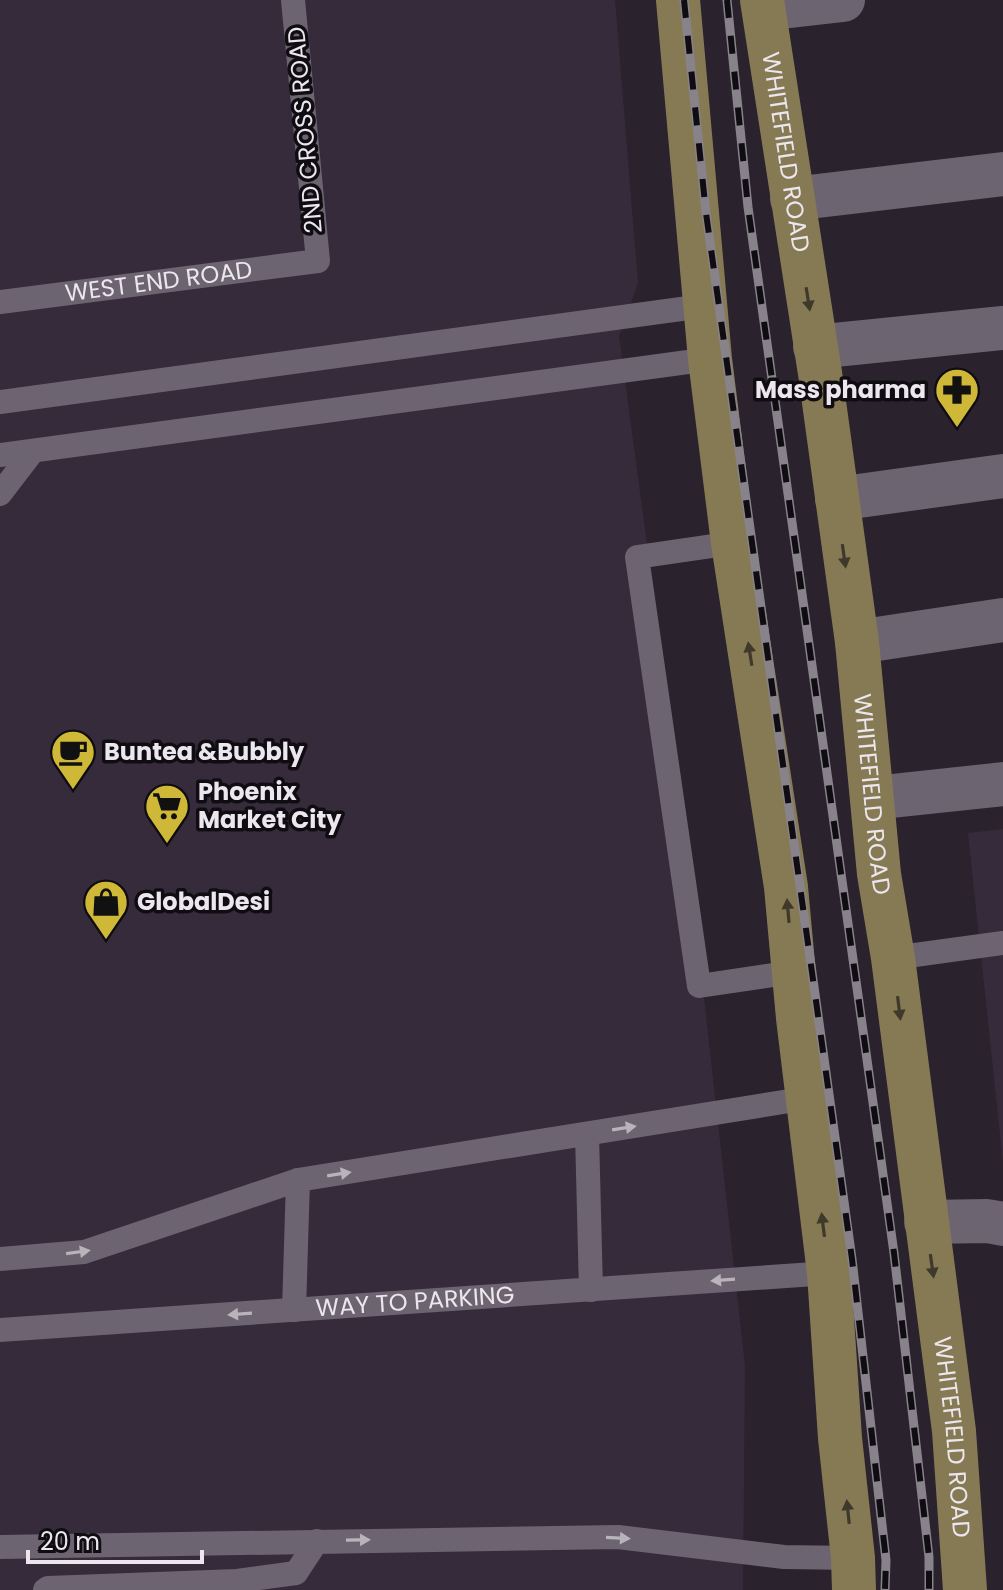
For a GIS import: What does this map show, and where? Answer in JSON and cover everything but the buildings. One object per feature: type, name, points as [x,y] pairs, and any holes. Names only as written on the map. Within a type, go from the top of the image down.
[{"type":"main road","points":[[678,0],[703,306],[733,543],[786,887],[829,1273],[840,1438],[854,1574]]},
{"type":"main road","name":"WHITEFIELD ROAD","points":[[763,4],[857,642],[879,874],[893,958],[954,1431],[965,1590]]},
{"type":"street","points":[[763,4],[843,0]]},
{"type":"street","points":[[792,199],[1003,174]]},
{"type":"street","points":[[815,347],[1003,328]]},
{"type":"street","points":[[837,499],[1003,476]]},
{"type":"street","points":[[857,642],[1003,620]]},
{"type":"street","points":[[873,798],[1003,784]]},
{"type":"street","points":[[926,1222],[987,1221],[1003,1224]]},
{"type":"lane","name":"2ND CROSS ROAD","points":[[293,0],[318,261]]},
{"type":"lane","name":"WEST END ROAD","points":[[0,302],[318,261]]},
{"type":"lane","points":[[0,402],[703,306]]},
{"type":"lane","points":[[0,455],[710,359]]},
{"type":"lane","points":[[0,494],[33,451]]},
{"type":"lane","points":[[733,543],[637,557],[699,986],[794,972]]},
{"type":"lane","points":[[893,958],[1003,943]]},
{"type":"lane","points":[[0,1259],[84,1252],[298,1180],[808,1098]]},
{"type":"lane","points":[[587,1134],[591,1290]]},
{"type":"lane","points":[[294,1310],[298,1180]]},
{"type":"lane","name":"WAY TO PARKING","points":[[0,1330],[829,1273]]},
{"type":"lane","points":[[0,1547],[618,1537],[784,1557],[854,1574]]},
{"type":"lane","points":[[45,1590],[237,1581],[296,1573],[317,1541]]},
{"type":"shaded area","name":"Phoenix Market City","points":[[0,0],[615,0],[638,283],[619,336],[685,827],[745,1366],[743,1590],[0,1590]]},
{"type":"shaded area","points":[[1003,829],[1003,1163],[968,833]]},
{"type":"railway","points":[[684,0],[706,213],[852,1259],[886,1560],[885,1590]]},
{"type":"railway","points":[[727,0],[748,207],[894,1253],[929,1557],[929,1590]]},
{"type":"place","name":"Mass pharma","points":[[957,429]]},
{"type":"place","name":"Buntea &Bubbly","points":[[73,791]]},
{"type":"place","name":"Phoenix Market City","points":[[167,845]]},
{"type":"place","name":"GlobalDesi","points":[[106,941]]}]
